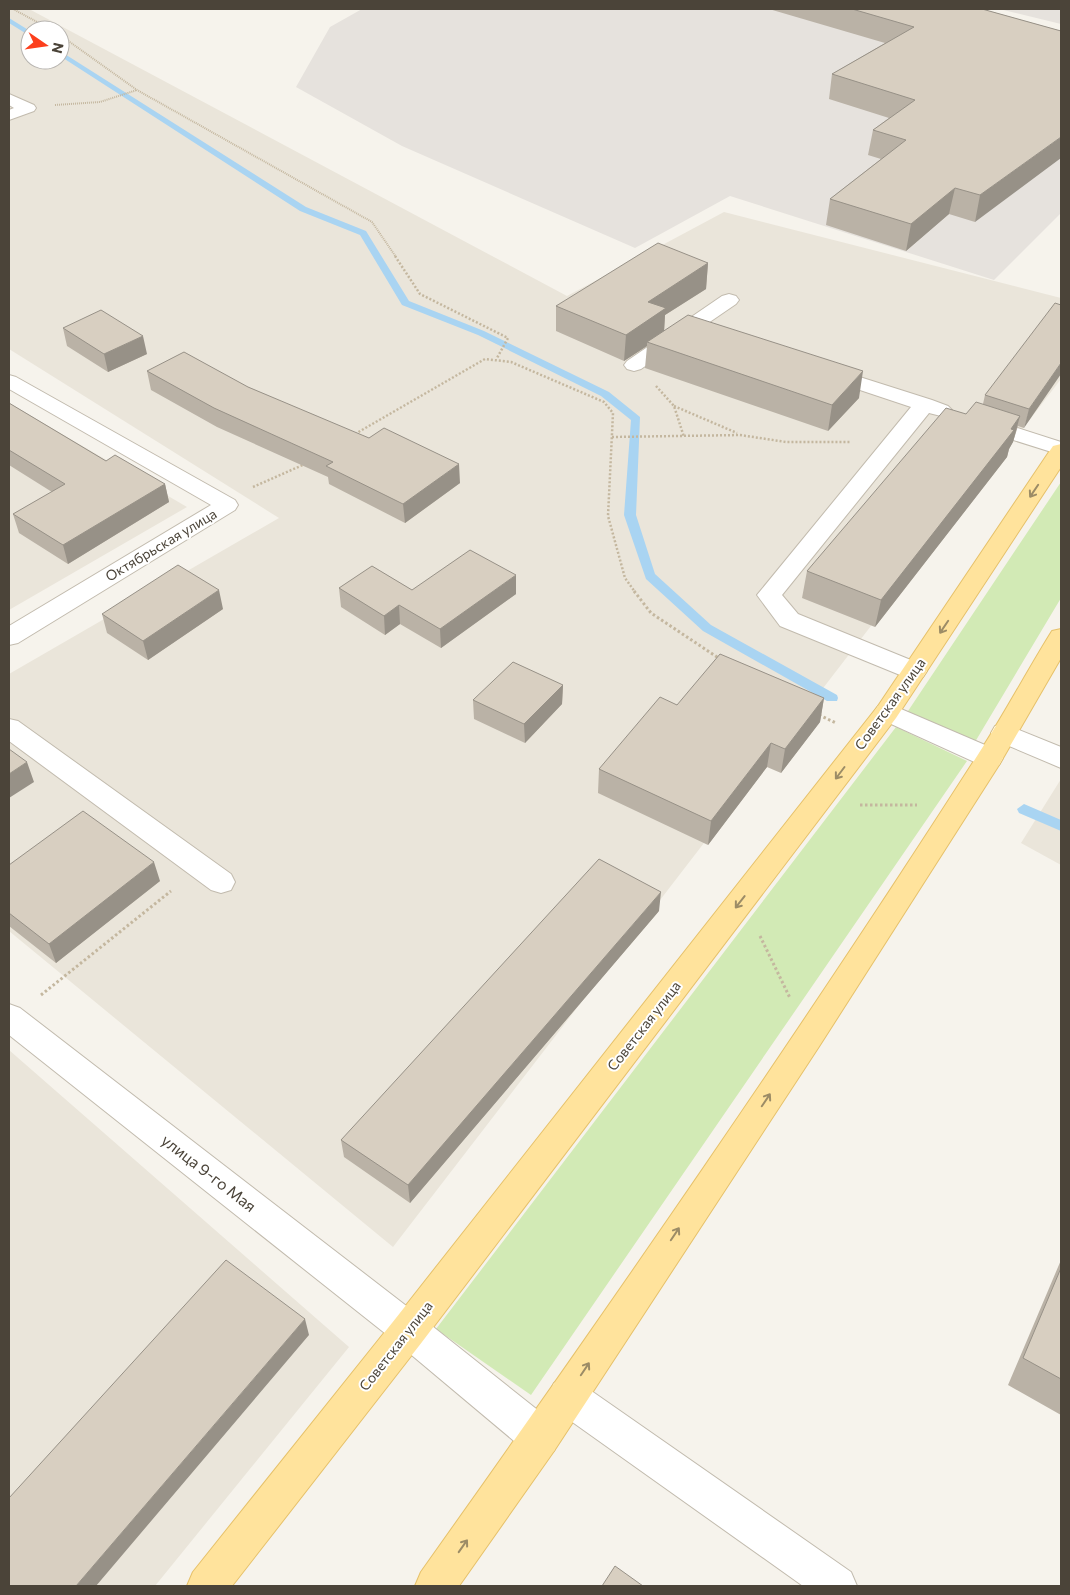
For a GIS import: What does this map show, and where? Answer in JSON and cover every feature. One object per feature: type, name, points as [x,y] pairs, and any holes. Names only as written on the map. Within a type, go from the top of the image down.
[{"type":"main road","name":"Советская улица","points":[[207,1586],[409,1330],[887,712],[1061,450]]},
{"type":"main road","points":[[435,1586],[540,1437],[809,1036],[997,746],[1061,637]]},
{"type":"street","points":[[9,99],[28,108],[9,115]]},
{"type":"street","points":[[634,365],[728,300]]},
{"type":"street","points":[[689,327],[717,336]]},
{"type":"street","points":[[802,364],[1061,450]]},
{"type":"street","name":"Октябрьская улица","points":[[9,380],[227,505],[9,637]]},
{"type":"street","points":[[914,671],[789,620],[769,595],[925,404]]},
{"type":"street","points":[[887,712],[997,746],[1061,758]]},
{"type":"street","points":[[9,728],[211,875]]},
{"type":"street","name":"улица 9-го Мая","points":[[10,1018],[409,1330],[540,1437]]},
{"type":"street","points":[[567,1396],[836,1586]]},
{"type":"path","points":[[13,9],[33,20]]},
{"type":"path","points":[[70,42],[137,90],[372,222],[420,294],[508,338],[497,358]]},
{"type":"path","points":[[55,105],[100,102],[137,90]]},
{"type":"path","points":[[354,436],[481,360],[497,358],[511,362],[604,402],[613,413],[608,516],[625,578],[651,613],[721,660]]},
{"type":"path","points":[[634,365],[674,406],[740,435]]},
{"type":"path","points":[[674,406],[684,437]]},
{"type":"path","points":[[612,437],[657,438],[740,435],[795,442],[840,443],[896,439]]},
{"type":"path","points":[[218,500],[270,481],[312,460]]},
{"type":"path","points":[[813,712],[867,738]]},
{"type":"path","points":[[815,805],[960,804]]},
{"type":"path","points":[[10,1018],[211,875]]},
{"type":"path","points":[[742,900],[809,1036]]},
{"type":"shaded area","points":[[9,9],[29,9],[50,20],[20,20],[20,70],[70,70],[70,31],[567,296],[724,212],[1061,298],[1061,379],[393,1247],[9,931],[9,674],[279,518],[9,349]]},
{"type":"shaded area","points":[[362,9],[910,9],[1061,52],[1061,213],[994,280],[730,196],[635,248],[402,146],[296,87],[330,27]]},
{"type":"shaded area","points":[[999,9],[1061,9],[1061,24]]},
{"type":"shaded area","points":[[9,403],[187,507],[9,610]]},
{"type":"shaded area","points":[[1061,779],[1061,865],[1021,843]]},
{"type":"shaded area","points":[[9,1050],[349,1347],[155,1586],[9,1586]]},
{"type":"green space","points":[[1061,482],[1061,598],[975,742],[906,714]]},
{"type":"green space","points":[[896,727],[967,761],[531,1395],[436,1329]]},
{"type":"building","points":[[852,9],[982,9],[1061,31],[1061,137],[980,195],[955,188],[911,224],[830,199],[906,140],[873,130],[915,100],[832,74],[914,27]]},
{"type":"building","points":[[658,243],[708,263],[648,302],[666,308],[626,335],[556,306]]},
{"type":"building","points":[[1055,303],[1061,305],[1061,363],[1029,409],[985,395]]},
{"type":"building","points":[[101,310],[143,336],[104,354],[63,328]]},
{"type":"building","points":[[688,315],[863,371],[832,405],[647,342]]},
{"type":"building","points":[[184,352],[248,387],[369,438],[384,428],[459,464],[403,504],[326,466],[333,462],[214,408],[147,371]]},
{"type":"building","points":[[976,402],[1020,416],[1011,429],[1014,430],[881,600],[807,571],[946,408],[966,414]]},
{"type":"building","points":[[9,403],[106,461],[115,455],[165,484],[63,545],[13,514],[65,484],[9,450]]},
{"type":"building","points":[[470,550],[516,575],[440,629],[399,605],[384,616],[339,588],[372,566],[412,590]]},
{"type":"building","points":[[178,565],[219,590],[143,641],[102,614]]},
{"type":"building","points":[[720,654],[824,698],[785,749],[771,743],[711,821],[599,769],[660,697],[677,705]]},
{"type":"building","points":[[513,662],[563,685],[524,724],[473,700]]},
{"type":"building","points":[[9,749],[27,762],[9,774]]},
{"type":"building","points":[[83,811],[154,862],[49,944],[9,913],[9,865]]},
{"type":"building","points":[[599,859],[661,892],[408,1185],[341,1140]]},
{"type":"building","points":[[226,1260],[305,1319],[76,1586],[9,1586],[9,1498]]},
{"type":"building","points":[[1061,1268],[1061,1379],[1023,1358]]},
{"type":"building","points":[[615,1566],[643,1586],[602,1586]]},
{"type":"waterway","points":[[9,20],[20,27]]},
{"type":"waterway","points":[[70,59],[303,209],[363,233],[405,303],[481,333],[605,394],[636,419],[630,515],[650,576],[707,628],[832,698]]},
{"type":"waterway","points":[[1024,809],[1061,826]]}]
